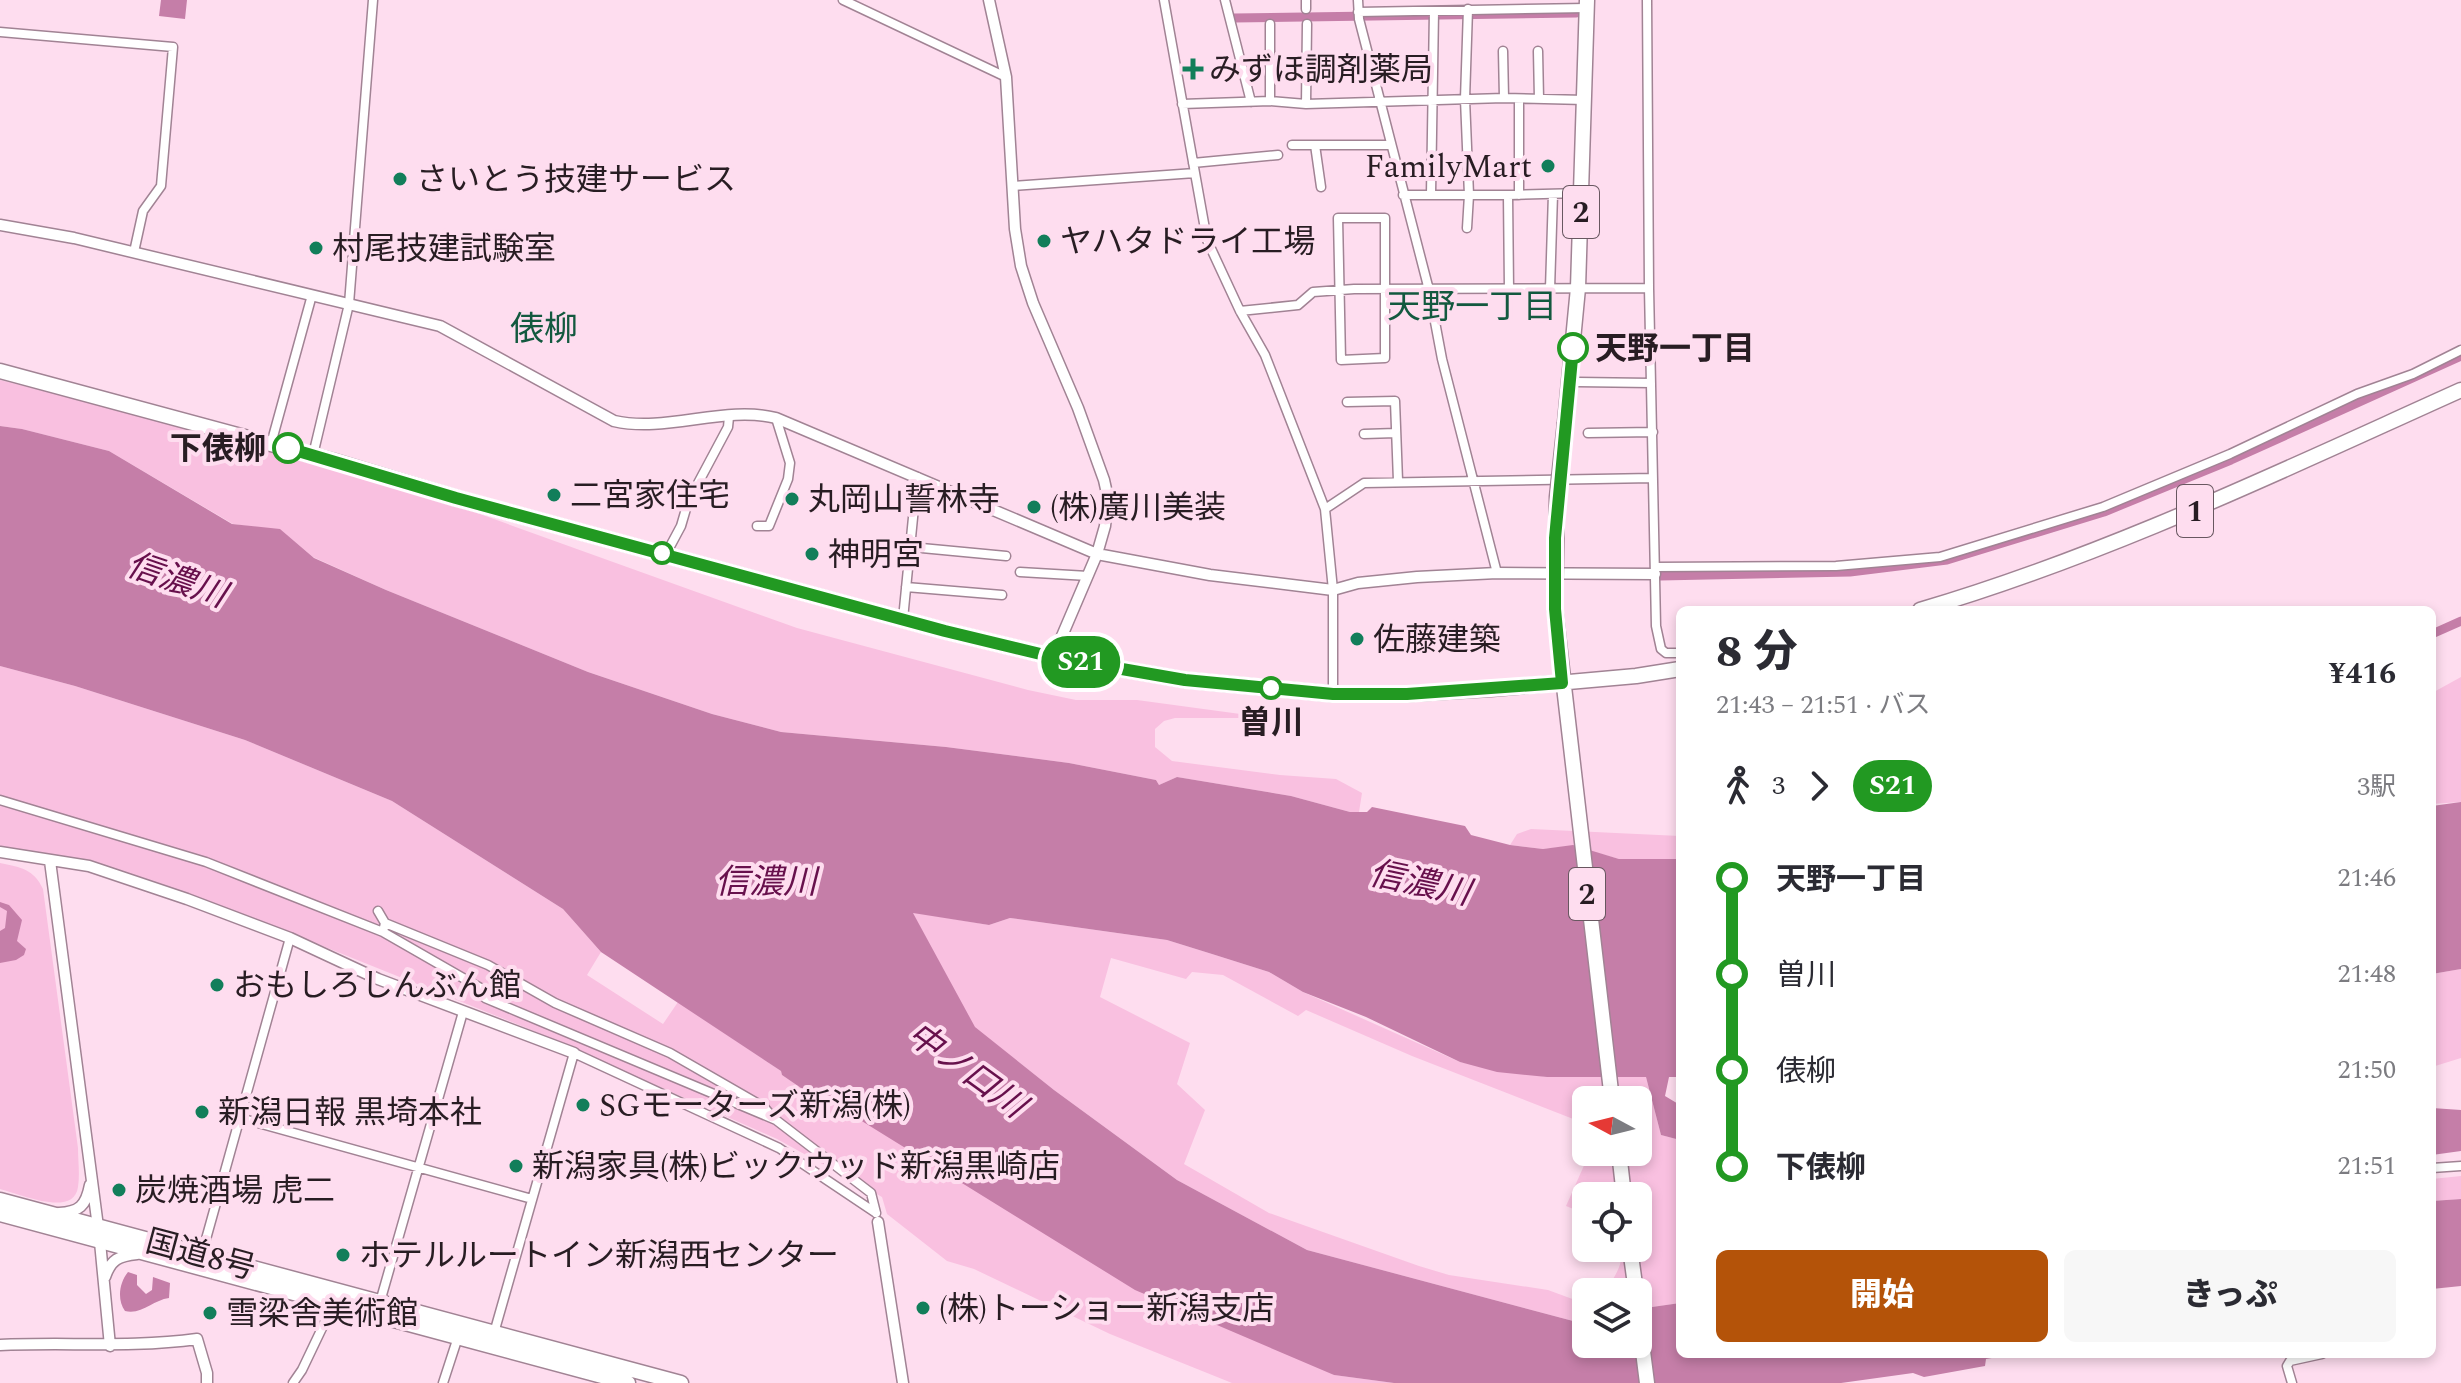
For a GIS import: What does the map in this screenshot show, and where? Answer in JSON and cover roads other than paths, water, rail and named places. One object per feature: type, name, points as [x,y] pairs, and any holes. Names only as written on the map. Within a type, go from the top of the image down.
[{"type":"main road","name":"2","points":[[1587,4],[1578,288],[1557,497],[1555,609],[1610,1086]]},
{"type":"main road","points":[[0,371],[313,455],[456,498],[1053,657],[1185,680],[1333,694],[1407,694],[1562,686],[1676,670]]},
{"type":"main road","name":"1","points":[[1933,606],[2011,581],[2199,509],[2461,390]]},
{"type":"main road","name":"国道8号","points":[[0,1200],[98,1226],[200,1262],[628,1383]]},
{"type":"main road","name":"国道8号","points":[[0,1214],[143,1253],[200,1262]]},
{"type":"main road","name":"国道8号","points":[[335,1298],[380,1302],[681,1383]]},
{"type":"main road","points":[[1644,1358],[1647,1383]]},
{"type":"street","points":[[313,455],[349,304],[373,0]]},
{"type":"street","points":[[843,0],[1006,77]]},
{"type":"street","points":[[990,0],[1006,77],[1016,245],[1033,303],[1073,396],[1108,498],[1105,526],[1097,554],[1053,657]]},
{"type":"street","points":[[1164,0],[1207,240],[1240,311],[1265,355],[1325,509],[1333,590],[1333,694]]},
{"type":"street","points":[[1225,0],[1251,102]]},
{"type":"street","points":[[1358,0],[1358,12],[1390,145],[1429,290],[1442,359],[1497,573]]},
{"type":"street","points":[[1647,0],[1656,626],[1661,649],[1666,653],[1676,653]]},
{"type":"street","points":[[1358,12],[1587,4]]},
{"type":"street","points":[[1467,228],[1469,195],[1465,99],[1468,9]]},
{"type":"street","points":[[1431,194],[1434,11]]},
{"type":"street","points":[[1270,24],[1270,101]]},
{"type":"street","points":[[1306,104],[1307,24]]},
{"type":"street","points":[[0,32],[173,47],[161,186],[143,211],[134,252]]},
{"type":"street","points":[[1503,51],[1504,98]]},
{"type":"street","points":[[1538,51],[1539,99]]},
{"type":"street","points":[[1182,104],[1504,98],[1585,100]]},
{"type":"street","points":[[1519,99],[1519,195]]},
{"type":"street","points":[[1292,145],[1390,145]]},
{"type":"street","points":[[1315,145],[1321,187]]},
{"type":"street","points":[[1193,163],[1278,155]]},
{"type":"street","points":[[1012,186],[1195,173]]},
{"type":"street","points":[[1403,195],[1582,193]]},
{"type":"street","points":[[1550,289],[1553,194]]},
{"type":"street","points":[[1508,195],[1509,289]]},
{"type":"street","points":[[1325,218],[1338,218],[1385,218],[1385,358],[1341,360],[1338,218]]},
{"type":"street","points":[[0,225],[134,252],[452,330],[614,421],[639,424],[764,415],[776,418],[1097,554],[1210,575],[1333,590],[1358,583],[1417,577],[1836,566],[1940,557],[2103,507],[2230,454],[2357,394],[2413,374],[2461,350]]},
{"type":"street","points":[[1240,311],[1298,305],[1313,292],[1649,288]]},
{"type":"street","points":[[271,444],[312,295]]},
{"type":"street","points":[[1577,382],[1651,383]]},
{"type":"street","points":[[1347,402],[1395,401],[1398,481]]},
{"type":"street","points":[[666,554],[681,526],[688,502],[728,427],[729,417]]},
{"type":"street","points":[[757,526],[769,526],[788,479],[790,463],[776,418]]},
{"type":"street","points":[[1588,433],[1653,432]]},
{"type":"street","points":[[1364,434],[1396,433]]},
{"type":"street","points":[[903,619],[917,477]]},
{"type":"street","points":[[1325,509],[1364,483],[1653,478]]},
{"type":"street","points":[[911,547],[1006,556]]},
{"type":"street","points":[[1020,572],[1088,576]]},
{"type":"street","points":[[906,587],[1002,595]]},
{"type":"street","points":[[0,800],[206,862],[488,965],[555,1003],[670,1053],[764,1107],[776,1120],[871,1193],[903,1383]]},
{"type":"street","points":[[0,852],[89,866],[290,938],[378,979],[574,1053],[779,1148],[877,1217]]},
{"type":"street","points":[[50,861],[100,1242],[110,1346]]},
{"type":"street","points":[[378,911],[384,927],[484,990],[485,998],[776,1120]]},
{"type":"street","points":[[200,1262],[290,938]]},
{"type":"street","points":[[380,1302],[463,1012]]},
{"type":"street","points":[[494,1333],[574,1053]]},
{"type":"street","points":[[240,1118],[532,1199]]},
{"type":"street","points":[[2436,1168],[2461,1166]]},
{"type":"street","points":[[53,1214],[80,1209],[89,1194],[92,1178]]},
{"type":"street","points":[[104,1280],[111,1262],[116,1258],[143,1253]]},
{"type":"street","points":[[293,1383],[335,1298]]},
{"type":"street","points":[[443,1383],[458,1337]]},
{"type":"street","points":[[0,1345],[110,1346],[197,1339],[207,1383]]},
{"type":"street","points":[[2292,1383],[2287,1366],[2290,1361],[2304,1358]]},
{"type":"water","points":[[161,0],[187,0],[185,19],[159,16]]},
{"type":"water","name":"信濃川","points":[[0,426],[109,451],[232,524],[280,529],[314,558],[386,590],[588,672],[712,714],[781,732],[946,747],[1069,763],[1156,780],[1159,785],[1177,777],[1291,796],[1350,812],[1367,812],[1372,807],[1465,826],[1471,835],[1510,845],[1543,849],[1573,845],[1619,859],[1676,859],[1676,1077],[1669,1077],[1665,1096],[1676,1103],[1676,1139],[1661,1135],[1652,1100],[1652,1086],[1648,1086],[1646,1077],[1547,1077],[1497,1072],[1460,1062],[1366,1017],[1303,992],[1269,972],[1167,940],[1010,918],[989,925],[913,913],[975,1027],[1054,1090],[1177,1180],[1307,1250],[1572,1321],[1572,1358],[1652,1358],[1652,1307],[1676,1304],[1676,1358],[1992,1358],[1986,1359],[1985,1366],[1924,1377],[1913,1373],[1841,1383],[1394,1383],[1334,1375],[1135,1290],[823,1097],[820,1101],[782,1075],[781,1071],[601,952],[563,909],[392,801],[245,740],[75,686],[0,666]]},
{"type":"water","points":[[2461,802],[2461,969],[2436,973],[2436,805]]},
{"type":"water","points":[[0,902],[9,905],[22,920],[17,941],[26,949],[24,955],[16,960],[0,963],[0,931],[5,928],[7,911],[0,907]]},
{"type":"water","points":[[2436,1108],[2461,1110],[2461,1151],[2436,1154]]},
{"type":"water","points":[[2461,1199],[2461,1286],[2436,1289],[2436,1201]]},
{"type":"water","points":[[128,1272],[137,1275],[137,1285],[146,1294],[152,1290],[153,1277],[170,1283],[169,1298],[137,1311],[125,1311],[120,1292]]},
{"type":"waterway","points":[[1234,18],[1576,13]]},
{"type":"waterway","points":[[1660,576],[1850,572],[1947,560],[2104,512],[2231,460],[2461,356]]},
{"type":"waterway","points":[[2436,632],[2461,621]]},
{"type":"place","name":"みずほ調剤薬局","points":[[1193,69]]},
{"type":"place","name":"FamilyMart","points":[[1548,166]]},
{"type":"place","name":"さいとう技建サービス","points":[[400,179]]},
{"type":"place","name":"ヤハタドライ工場","points":[[1044,241]]},
{"type":"place","name":"村尾技建試験室","points":[[316,248]]},
{"type":"place","name":"天野一丁目","points":[[1573,348]]},
{"type":"place","name":"下俵柳","points":[[288,448]]},
{"type":"place","name":"二宮家住宅","points":[[554,495]]},
{"type":"place","name":"丸岡山誓林寺","points":[[792,499]]},
{"type":"place","name":"(株)廣川美装","points":[[1034,507]]},
{"type":"place","name":"神明宮","points":[[812,554]]},
{"type":"place","name":"佐藤建築","points":[[1357,639]]},
{"type":"place","name":"曽川","points":[[1271,688]]},
{"type":"place","name":"おもしろしんぶん館","points":[[217,985]]},
{"type":"place","name":"SGモーターズ新潟(株)","points":[[583,1105]]},
{"type":"place","name":"新潟日報 黒埼本社","points":[[202,1112]]},
{"type":"place","name":"新潟家具(株)ビックウッド新潟黒崎店","points":[[516,1166]]},
{"type":"place","name":"炭焼酒場 虎二","points":[[119,1190]]},
{"type":"place","name":"ホテルルートイン新潟西センター","points":[[343,1255]]},
{"type":"place","name":"(株)トーショー新潟支店","points":[[923,1308]]},
{"type":"place","name":"雪梁舎美術館","points":[[210,1313]]},
{"type":"district","name":"天野一丁目","points":[[1472,306]]},
{"type":"district","name":"俵柳","points":[[544,328]]},
{"type":"water label","name":"中ノ口川","points":[[967,1069]]}]
